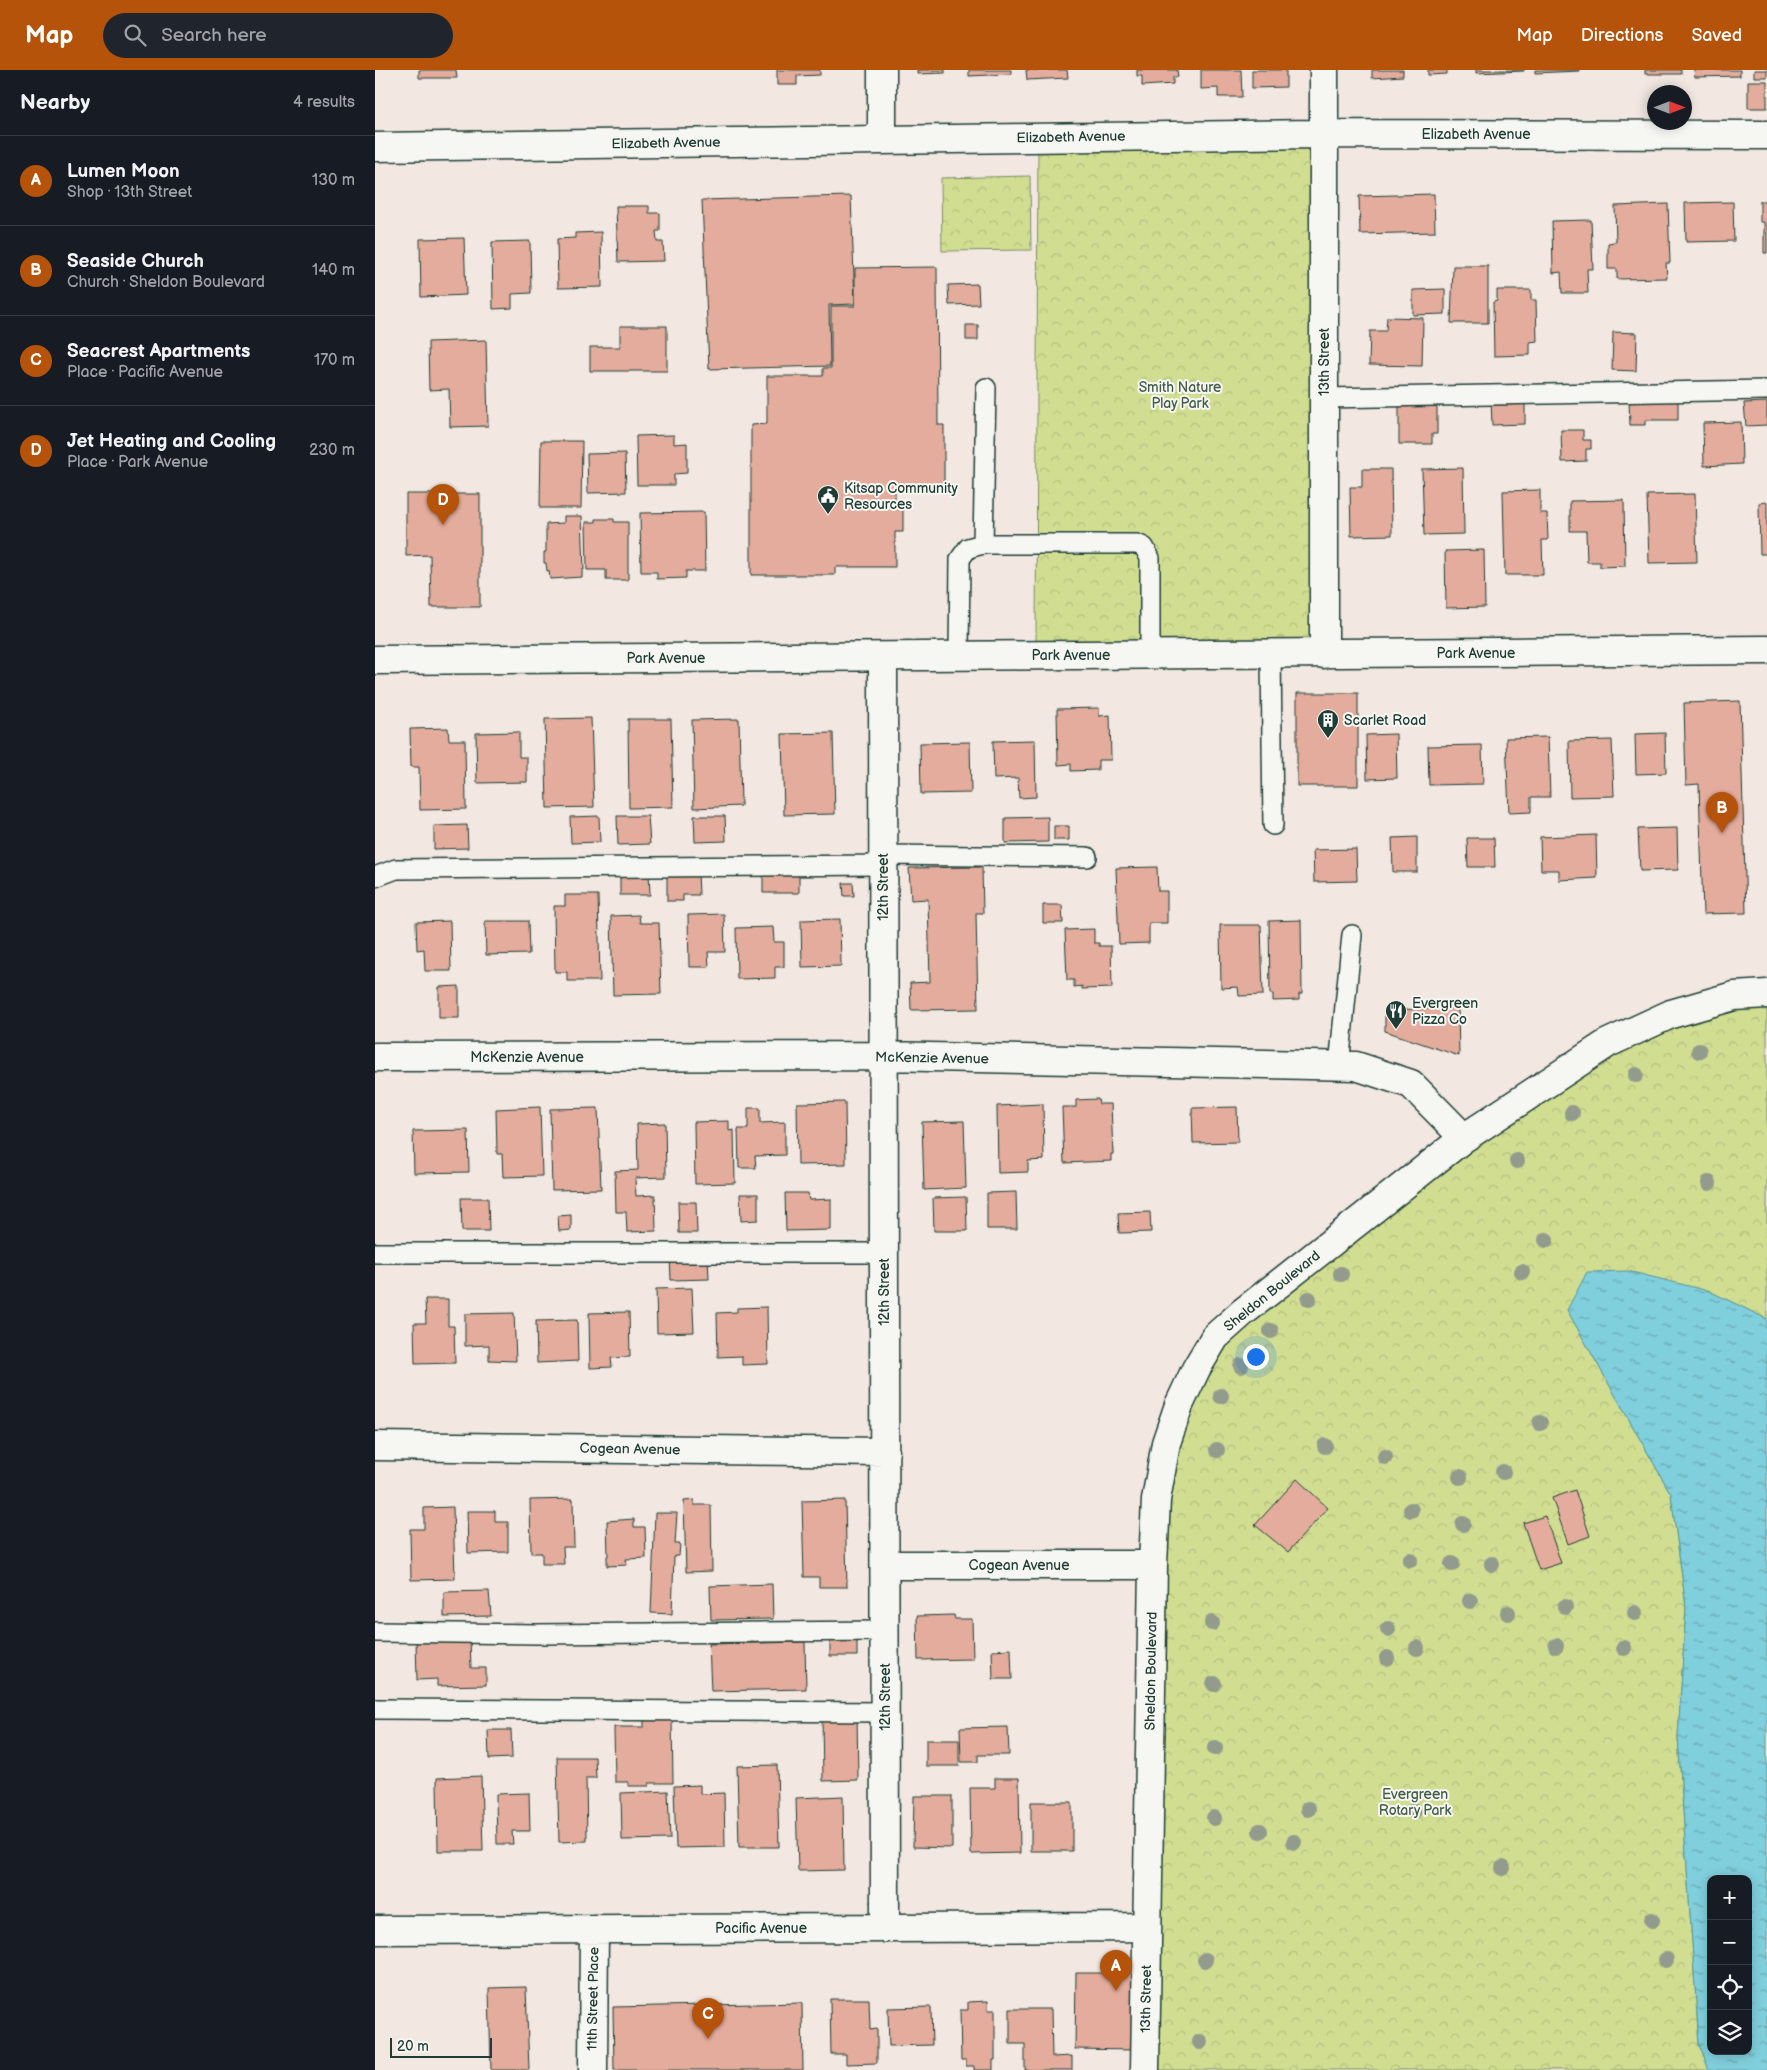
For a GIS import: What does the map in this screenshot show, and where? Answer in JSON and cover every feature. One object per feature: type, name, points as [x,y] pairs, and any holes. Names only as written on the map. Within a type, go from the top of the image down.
[{"type":"street","points":[[882,70],[882,139]]},
{"type":"street","name":"13th Street","points":[[1324,70],[1324,654]]},
{"type":"street","name":"Elizabeth Avenue","points":[[375,148],[882,139],[1324,134],[1767,135]]},
{"type":"street","name":"Park Avenue","points":[[375,660],[1767,650]]},
{"type":"street","name":"12th Street","points":[[883,657],[885,1928]]},
{"type":"street","name":"Sheldon Boulevard","points":[[1147,1927],[1153,1565],[1156,1500],[1166,1443],[1179,1405],[1196,1369],[1215,1337],[1243,1312],[1464,1138],[1608,1043],[1671,1014],[1734,996],[1767,994]]},
{"type":"street","name":"McKenzie Avenue","points":[[375,1057],[883,1056],[1356,1066],[1411,1084],[1464,1138]]},
{"type":"street","name":"Cogean Avenue","points":[[375,1446],[885,1452]]},
{"type":"street","name":"Cogean Avenue","points":[[885,1565],[1153,1565]]},
{"type":"street","name":"13th Street","points":[[1145,2070],[1147,1927]]},
{"type":"street","name":"Pacific Avenue","points":[[375,1930],[1147,1927]]},
{"type":"street","name":"11th Street Place","points":[[593,2070],[594,1929]]},
{"type":"lane","points":[[983,544],[986,388]]},
{"type":"lane","points":[[1324,398],[1767,390]]},
{"type":"lane","points":[[959,656],[960,559],[968,548],[983,544],[1137,544],[1144,547],[1150,558],[1150,655]]},
{"type":"lane","points":[[1271,654],[1273,825]]},
{"type":"lane","points":[[375,877],[396,868],[1087,857]]},
{"type":"lane","points":[[1339,1066],[1352,935]]},
{"type":"lane","points":[[375,1253],[884,1253]]},
{"type":"lane","points":[[375,1632],[537,1634],[885,1631]]},
{"type":"lane","points":[[375,1709],[885,1712]]},
{"type":"green space","name":"Smith Nature Play Park","points":[[1324,134],[1324,654],[1036,656],[1038,137]]},
{"type":"green space","points":[[1030,176],[1031,250],[942,251],[941,178]]},
{"type":"green space","name":"Evergreen Rotary Park","points":[[1767,994],[1767,1319],[1709,1291],[1567,1310],[1671,1494],[1686,1607],[1678,1737],[1699,2044],[1709,2070],[1145,2070],[1156,1500],[1215,1337],[1608,1043]]},
{"type":"water","points":[[1628,1271],[1709,1291],[1767,1319],[1767,2070],[1709,2070],[1699,2044],[1678,1737],[1686,1607],[1671,1494],[1567,1310],[1587,1272]]},
{"type":"building","points":[[419,70],[456,70],[457,78],[419,78]]},
{"type":"building","points":[[777,70],[820,70],[820,75],[797,76],[797,85],[777,85]]},
{"type":"building","points":[[917,70],[945,70],[945,73],[917,74]]},
{"type":"building","points":[[969,70],[1011,70],[1011,74],[969,76]]},
{"type":"building","points":[[1026,70],[1067,70],[1068,78],[1027,80]]},
{"type":"building","points":[[1137,70],[1177,70],[1178,77],[1173,77],[1173,84],[1142,86],[1142,76],[1137,76]]},
{"type":"building","points":[[1201,70],[1241,70],[1242,97],[1218,97],[1218,88],[1201,89]]},
{"type":"building","points":[[1252,70],[1286,70],[1286,87],[1252,88]]},
{"type":"building","points":[[1372,70],[1403,70],[1403,76],[1372,78]]},
{"type":"building","points":[[1428,70],[1447,70],[1447,74],[1428,75]]},
{"type":"building","points":[[1476,70],[1524,70],[1524,71],[1476,73]]},
{"type":"building","points":[[1535,70],[1579,70],[1579,71],[1535,73]]},
{"type":"building","points":[[1645,70],[1681,70],[1681,74],[1645,74]]},
{"type":"building","points":[[1694,70],[1740,70],[1740,76],[1695,77]]},
{"type":"building","points":[[1754,70],[1767,70],[1767,77],[1754,77]]},
{"type":"building","points":[[1748,81],[1767,81],[1767,108],[1748,108]]},
{"type":"building","points":[[1434,194],[1435,232],[1360,234],[1359,196]]},
{"type":"building","points":[[851,196],[855,304],[829,305],[830,366],[709,369],[702,200]]},
{"type":"building","points":[[1760,201],[1767,201],[1767,253],[1764,253],[1764,222],[1760,222]]},
{"type":"building","points":[[1733,202],[1734,241],[1686,242],[1685,203]]},
{"type":"building","points":[[1668,204],[1670,263],[1666,263],[1667,278],[1617,279],[1617,269],[1608,269],[1608,243],[1616,242],[1615,206]]},
{"type":"building","points":[[616,206],[649,206],[649,213],[660,213],[660,231],[656,231],[657,242],[663,242],[664,261],[618,262]]},
{"type":"building","points":[[1591,220],[1593,269],[1587,269],[1588,293],[1562,293],[1561,272],[1553,273],[1552,221]]},
{"type":"building","points":[[601,232],[602,287],[558,288],[557,239],[575,238],[575,233]]},
{"type":"building","points":[[464,238],[466,295],[421,297],[420,239]]},
{"type":"building","points":[[530,241],[531,293],[512,294],[512,308],[493,309],[492,242]]},
{"type":"building","points":[[1453,266],[1488,266],[1488,323],[1451,323]]},
{"type":"building","points":[[937,267],[938,425],[944,425],[944,490],[895,490],[895,509],[903,509],[903,532],[895,532],[895,567],[835,567],[835,575],[751,575],[751,425],[767,424],[767,376],[823,376],[823,368],[831,368],[831,306],[855,306],[855,268]]},
{"type":"building","points":[[978,284],[979,304],[949,305],[948,285]]},
{"type":"building","points":[[1445,289],[1445,314],[1413,315],[1413,290]]},
{"type":"building","points":[[1497,290],[1531,290],[1531,300],[1536,300],[1537,341],[1530,342],[1530,355],[1494,356],[1493,302],[1497,301]]},
{"type":"building","points":[[1387,317],[1423,318],[1422,366],[1369,365],[1370,331],[1386,331]]},
{"type":"building","points":[[966,325],[978,325],[978,340],[966,340]]},
{"type":"building","points":[[620,326],[667,326],[667,371],[590,371],[590,347],[620,347]]},
{"type":"building","points":[[1613,332],[1637,333],[1636,371],[1612,370]]},
{"type":"building","points":[[486,340],[488,426],[450,427],[449,389],[429,390],[428,342]]},
{"type":"building","points":[[1491,399],[1525,399],[1525,424],[1492,425]]},
{"type":"building","points":[[1678,400],[1678,420],[1645,420],[1645,425],[1630,425],[1629,401]]},
{"type":"building","points":[[1399,402],[1437,403],[1437,434],[1432,434],[1432,444],[1399,444]]},
{"type":"building","points":[[1767,402],[1767,425],[1746,426],[1744,403]]},
{"type":"building","points":[[1741,422],[1742,464],[1704,466],[1703,423]]},
{"type":"building","points":[[1561,430],[1583,430],[1583,440],[1591,440],[1591,449],[1586,449],[1586,461],[1562,462]]},
{"type":"building","points":[[674,435],[674,444],[687,443],[687,473],[674,474],[674,485],[637,485],[636,436]]},
{"type":"building","points":[[541,441],[582,441],[581,508],[540,508]]},
{"type":"building","points":[[625,453],[626,492],[588,493],[587,454]]},
{"type":"building","points":[[1463,468],[1464,534],[1424,535],[1422,469]]},
{"type":"building","points":[[1362,469],[1391,469],[1392,535],[1351,536],[1350,487],[1362,487]]},
{"type":"building","points":[[1540,490],[1540,513],[1547,513],[1548,540],[1542,540],[1543,575],[1505,575],[1503,491]]},
{"type":"building","points":[[406,494],[480,494],[480,607],[431,607],[430,555],[406,556]]},
{"type":"building","points":[[1695,494],[1697,562],[1649,563],[1647,495]]},
{"type":"building","points":[[1624,500],[1625,566],[1600,567],[1600,562],[1587,562],[1586,531],[1570,531],[1570,501]]},
{"type":"building","points":[[1767,502],[1767,554],[1760,554],[1759,503]]},
{"type":"building","points":[[704,512],[705,571],[686,571],[686,578],[657,579],[657,572],[641,572],[640,513]]},
{"type":"building","points":[[564,516],[582,516],[584,570],[582,570],[582,577],[550,579],[546,563],[544,563],[546,524],[564,523]]},
{"type":"building","points":[[596,519],[614,519],[614,522],[628,522],[628,580],[606,580],[606,570],[587,570],[586,522],[596,522]]},
{"type":"building","points":[[1484,550],[1485,607],[1446,608],[1445,551]]},
{"type":"building","name":"Scarlet Road","points":[[1297,693],[1358,693],[1358,786],[1297,786]]},
{"type":"building","points":[[1740,701],[1746,913],[1703,914],[1699,784],[1686,785],[1684,703]]},
{"type":"building","points":[[1099,708],[1099,716],[1110,715],[1111,760],[1098,760],[1098,770],[1071,771],[1071,764],[1058,765],[1057,709]]},
{"type":"building","points":[[591,718],[594,807],[547,808],[545,719]]},
{"type":"building","points":[[628,719],[671,719],[673,807],[629,808]]},
{"type":"building","points":[[739,719],[741,806],[694,808],[692,720]]},
{"type":"building","points":[[448,728],[449,740],[465,740],[466,809],[420,810],[419,767],[411,767],[410,729]]},
{"type":"building","points":[[519,732],[519,757],[527,757],[527,782],[477,783],[476,733]]},
{"type":"building","points":[[833,733],[835,814],[784,815],[782,734]]},
{"type":"building","points":[[1665,733],[1666,773],[1636,774],[1635,734]]},
{"type":"building","points":[[1396,734],[1397,778],[1367,779],[1366,735]]},
{"type":"building","points":[[1548,737],[1550,797],[1531,797],[1531,812],[1509,813],[1506,738]]},
{"type":"building","points":[[1035,740],[1036,797],[1019,798],[1018,778],[994,779],[993,741]]},
{"type":"building","points":[[1612,740],[1614,796],[1570,797],[1569,741]]},
{"type":"building","points":[[970,742],[971,793],[921,794],[920,743]]},
{"type":"building","points":[[1482,745],[1483,784],[1429,785],[1428,746]]},
{"type":"building","points":[[599,816],[600,842],[571,843],[570,817]]},
{"type":"building","points":[[617,816],[648,816],[650,844],[618,845]]},
{"type":"building","points":[[694,816],[725,816],[726,841],[695,842]]},
{"type":"building","points":[[1048,817],[1048,842],[1005,843],[1005,818]]},
{"type":"building","points":[[467,825],[468,848],[434,849],[434,826]]},
{"type":"building","points":[[1054,826],[1069,826],[1069,840],[1054,840]]},
{"type":"building","points":[[1677,828],[1678,870],[1640,871],[1638,829]]},
{"type":"building","points":[[1596,835],[1597,878],[1559,880],[1559,870],[1541,870],[1540,837]]},
{"type":"building","points":[[1417,837],[1417,872],[1393,872],[1392,838]]},
{"type":"building","points":[[1467,838],[1494,838],[1495,867],[1468,867]]},
{"type":"building","points":[[1356,849],[1357,881],[1314,882],[1313,850]]},
{"type":"building","points":[[982,867],[983,913],[976,913],[978,1009],[911,1010],[910,983],[930,982],[928,899],[911,900],[909,868]]},
{"type":"building","points":[[1157,867],[1158,891],[1167,891],[1167,923],[1149,923],[1149,943],[1119,944],[1116,868]]},
{"type":"building","points":[[620,872],[649,872],[650,895],[620,895]]},
{"type":"building","points":[[698,872],[699,895],[683,895],[683,901],[667,901],[667,873]]},
{"type":"building","points":[[763,872],[799,872],[799,893],[763,893]]},
{"type":"building","points":[[843,883],[853,883],[854,896],[844,896]]},
{"type":"building","points":[[565,895],[598,895],[600,981],[567,981],[567,972],[555,972],[554,906],[565,906]]},
{"type":"building","points":[[1043,905],[1062,905],[1063,923],[1043,923]]},
{"type":"building","points":[[724,914],[725,952],[708,952],[709,967],[689,967],[688,915]]},
{"type":"building","points":[[639,915],[640,923],[659,923],[661,994],[613,995],[611,916]]},
{"type":"building","points":[[840,919],[841,966],[802,967],[801,920]]},
{"type":"building","points":[[1301,920],[1302,994],[1299,994],[1299,1000],[1273,1001],[1273,994],[1270,994],[1269,921]]},
{"type":"building","points":[[450,921],[451,971],[425,971],[424,949],[417,950],[416,922]]},
{"type":"building","points":[[485,921],[528,921],[529,954],[486,955]]},
{"type":"building","points":[[1220,925],[1261,925],[1263,995],[1239,996],[1238,987],[1221,988]]},
{"type":"building","points":[[773,927],[774,942],[784,942],[784,967],[775,967],[775,978],[737,979],[736,928]]},
{"type":"building","points":[[1094,929],[1094,943],[1099,943],[1099,946],[1111,946],[1112,988],[1082,989],[1082,986],[1074,987],[1074,980],[1067,980],[1065,930]]},
{"type":"building","points":[[459,986],[459,1018],[439,1018],[439,987]]},
{"type":"building","points":[[1458,1008],[1459,1056],[1385,1031],[1385,1010]]},
{"type":"building","points":[[1098,1099],[1099,1104],[1111,1104],[1113,1154],[1111,1154],[1111,1161],[1064,1163],[1062,1107],[1076,1107],[1076,1100]]},
{"type":"building","points":[[845,1102],[846,1164],[798,1165],[797,1103]]},
{"type":"building","points":[[1043,1104],[1044,1160],[1028,1161],[1028,1172],[998,1173],[997,1106]]},
{"type":"building","points":[[540,1107],[542,1176],[503,1177],[502,1154],[497,1154],[496,1109]]},
{"type":"building","points":[[1237,1107],[1238,1142],[1193,1143],[1192,1108]]},
{"type":"building","points":[[598,1108],[601,1189],[552,1190],[550,1109]]},
{"type":"building","points":[[748,1108],[760,1108],[760,1123],[785,1122],[785,1155],[755,1156],[756,1168],[739,1168],[738,1129],[748,1129]]},
{"type":"building","points":[[729,1121],[729,1131],[734,1130],[735,1183],[695,1184],[694,1122]]},
{"type":"building","points":[[964,1121],[966,1188],[924,1190],[922,1122]]},
{"type":"building","points":[[665,1123],[666,1177],[635,1178],[636,1196],[655,1195],[656,1231],[627,1232],[626,1212],[616,1212],[615,1171],[638,1170],[637,1124]]},
{"type":"building","points":[[468,1130],[469,1172],[414,1173],[413,1131]]},
{"type":"building","points":[[1016,1192],[1017,1229],[987,1229],[987,1193]]},
{"type":"building","points":[[785,1193],[808,1193],[809,1200],[831,1199],[831,1230],[786,1231]]},
{"type":"building","points":[[740,1194],[758,1194],[758,1220],[741,1221]]},
{"type":"building","points":[[966,1197],[967,1231],[934,1231],[933,1198]]},
{"type":"building","points":[[461,1198],[488,1198],[489,1231],[462,1231]]},
{"type":"building","points":[[678,1202],[696,1202],[697,1233],[679,1233]]},
{"type":"building","points":[[1150,1212],[1151,1232],[1119,1233],[1118,1213]]},
{"type":"building","points":[[571,1215],[571,1230],[559,1231],[558,1216]]},
{"type":"building","points":[[708,1255],[709,1279],[671,1280],[670,1256]]},
{"type":"building","points":[[692,1288],[694,1332],[657,1333],[656,1289]]},
{"type":"building","points":[[425,1299],[448,1299],[448,1326],[454,1326],[455,1363],[415,1364],[414,1323],[426,1323]]},
{"type":"building","points":[[767,1307],[768,1364],[742,1365],[742,1356],[718,1357],[717,1313],[737,1312],[737,1308]]},
{"type":"building","points":[[629,1312],[630,1357],[611,1358],[612,1367],[590,1368],[589,1313]]},
{"type":"building","points":[[514,1313],[516,1361],[489,1360],[489,1345],[465,1346],[465,1314]]},
{"type":"building","points":[[577,1320],[578,1361],[537,1363],[536,1321]]},
{"type":"building","points":[[1297,1479],[1328,1508],[1288,1552],[1255,1525]]},
{"type":"building","points":[[1575,1490],[1590,1536],[1568,1544],[1552,1498]]},
{"type":"building","points":[[573,1499],[574,1547],[563,1547],[564,1564],[542,1564],[542,1553],[531,1553],[530,1500]]},
{"type":"building","points":[[694,1500],[694,1505],[711,1505],[712,1571],[686,1572],[684,1501]]},
{"type":"building","points":[[845,1500],[847,1587],[819,1587],[819,1577],[804,1577],[802,1501]]},
{"type":"building","points":[[453,1507],[455,1579],[411,1580],[410,1529],[424,1529],[424,1508]]},
{"type":"building","points":[[467,1511],[495,1511],[495,1522],[508,1522],[508,1552],[468,1553]]},
{"type":"building","points":[[655,1513],[677,1513],[675,1544],[680,1544],[679,1556],[674,1556],[672,1614],[651,1613]]},
{"type":"building","points":[[1545,1516],[1561,1563],[1539,1570],[1523,1523]]},
{"type":"building","points":[[634,1519],[634,1527],[645,1527],[646,1558],[626,1559],[627,1565],[607,1566],[607,1521]]},
{"type":"building","points":[[772,1584],[773,1619],[711,1620],[710,1586]]},
{"type":"building","points":[[489,1591],[491,1616],[444,1617],[444,1592]]},
{"type":"building","points":[[954,1615],[955,1619],[972,1619],[973,1659],[918,1660],[917,1616]]},
{"type":"building","points":[[857,1636],[857,1656],[830,1656],[830,1637]]},
{"type":"building","points":[[470,1639],[471,1668],[486,1668],[486,1685],[437,1686],[437,1679],[417,1680],[416,1640]]},
{"type":"building","points":[[805,1642],[806,1689],[711,1691],[709,1644]]},
{"type":"building","points":[[1011,1649],[1012,1679],[993,1679],[992,1650]]},
{"type":"building","points":[[857,1715],[858,1780],[823,1781],[822,1716]]},
{"type":"building","points":[[644,1719],[672,1719],[673,1783],[649,1783],[649,1786],[628,1786],[628,1782],[615,1782],[614,1727],[644,1727]]},
{"type":"building","points":[[1008,1727],[1009,1755],[978,1755],[978,1762],[961,1762],[960,1728]]},
{"type":"building","points":[[488,1730],[511,1730],[512,1758],[489,1759]]},
{"type":"building","points":[[926,1740],[959,1740],[959,1766],[926,1766]]},
{"type":"building","points":[[557,1757],[595,1757],[596,1778],[586,1778],[587,1841],[559,1842]]},
{"type":"building","points":[[777,1765],[779,1847],[739,1847],[737,1766]]},
{"type":"building","points":[[481,1776],[483,1851],[438,1851],[437,1778]]},
{"type":"building","points":[[995,1778],[1019,1778],[1020,1853],[971,1854],[970,1788],[995,1788]]},
{"type":"building","points":[[700,1785],[700,1794],[724,1793],[725,1847],[676,1848],[674,1786]]},
{"type":"building","points":[[668,1791],[670,1839],[622,1840],[621,1793]]},
{"type":"building","points":[[529,1793],[530,1831],[512,1831],[513,1844],[497,1844],[496,1794]]},
{"type":"building","points":[[843,1796],[844,1870],[798,1871],[796,1798]]},
{"type":"building","points":[[914,1796],[952,1796],[952,1848],[913,1847]]},
{"type":"building","points":[[1031,1802],[1072,1802],[1072,1851],[1031,1851]]},
{"type":"building","points":[[1076,1973],[1134,1973],[1133,2050],[1075,2049]]},
{"type":"building","points":[[526,1987],[529,2070],[491,2070],[489,1988]]},
{"type":"building","points":[[830,1999],[869,1999],[870,2030],[877,2029],[877,2063],[846,2064],[846,2054],[831,2054]]},
{"type":"building","points":[[988,2001],[988,2010],[995,2010],[995,2060],[993,2060],[993,2070],[974,2070],[974,2066],[966,2066],[966,2060],[961,2060],[960,2010],[968,2010],[968,2002]]},
{"type":"building","points":[[802,2003],[803,2070],[614,2070],[613,2007]]},
{"type":"building","points":[[931,2007],[932,2045],[889,2046],[888,2008]]},
{"type":"building","points":[[1010,2009],[1051,2009],[1052,2057],[1072,2056],[1072,2070],[1025,2070],[1025,2044],[1010,2044]]},
{"type":"place","name":"Kitsap Community Resources","points":[[828,515]]},
{"type":"place","name":"Jet Heating and Cooling","points":[[443,525]]},
{"type":"place","name":"Scarlet Road","points":[[1328,739]]},
{"type":"place","name":"Seaside Church","points":[[1722,833]]},
{"type":"place","name":"Evergreen Pizza Co","points":[[1396,1030]]},
{"type":"place","name":"Lumen Moon","points":[[1116,1991]]},
{"type":"place","name":"Seacrest Apartments","points":[[708,2039]]}]
